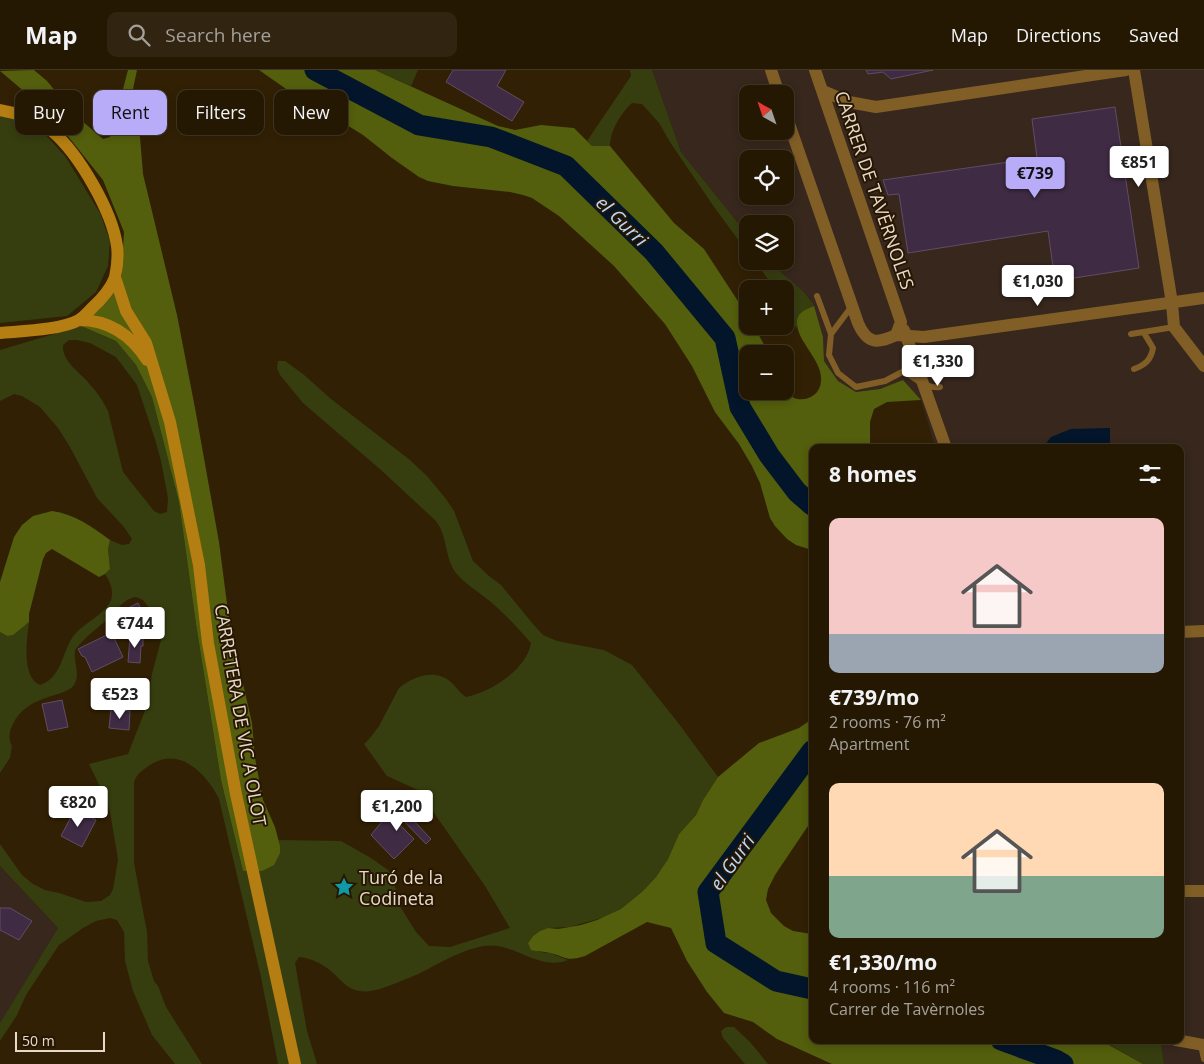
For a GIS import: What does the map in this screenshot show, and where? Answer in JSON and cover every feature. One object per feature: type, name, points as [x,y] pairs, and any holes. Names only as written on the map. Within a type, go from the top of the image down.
[{"type":"street","points":[[771,70],[776,85]]},
{"type":"street","name":"CARRER DE TAVÈRNOLES","points":[[815,70],[902,322],[901,335],[912,354],[945,444]]},
{"type":"street","points":[[823,91],[848,102],[876,107],[1126,70]]},
{"type":"street","points":[[1134,70],[1172,302],[1174,327],[1204,366]]},
{"type":"street","points":[[0,110],[26,115],[52,131],[83,168],[108,215],[118,248],[115,278],[100,302],[79,320],[52,328],[0,333]]},
{"type":"street","points":[[794,138],[862,334],[872,340],[882,342],[901,335],[924,337],[1204,298]]},
{"type":"street","name":"CARRETERA DE VIC A OLOT","points":[[115,278],[126,311],[146,343],[170,422],[197,555],[208,643],[236,794],[295,1064]]},
{"type":"street","name":"CARRETERA DE VIC A OLOT","points":[[79,320],[92,320],[120,330],[134,343],[155,373]]},
{"type":"street","points":[[1184,632],[1204,631]]},
{"type":"street","points":[[1184,891],[1204,891]]},
{"type":"street","points":[[1184,1041],[1203,1045]]},
{"type":"lane","points":[[817,296],[830,334],[829,355],[838,373],[856,387],[885,381],[904,371],[912,354],[923,364],[933,362]]},
{"type":"lane","points":[[830,334],[852,306]]},
{"type":"lane","points":[[1131,334],[1174,327]]},
{"type":"lane","points":[[1134,369],[1144,365],[1152,357],[1153,348],[1144,333]]},
{"type":"lane","points":[[904,371],[922,383],[934,388],[940,387]]},
{"type":"lane","points":[[1203,1045],[1204,1059]]},
{"type":"shaded area","points":[[652,70],[1204,70],[1204,1064],[1164,1064],[1161,1044],[1184,1044],[1184,444],[934,444],[921,400],[903,381],[880,389],[856,392],[838,381],[824,361],[823,337],[810,298],[794,285],[794,280],[788,280],[777,270],[794,270],[794,215],[739,215],[739,224],[681,152]]},
{"type":"shaded area","points":[[0,866],[58,928],[0,1023]]},
{"type":"green space","points":[[34,70],[54,90],[22,90],[0,71]]},
{"type":"green space","points":[[128,70],[137,70],[133,89],[123,90]]},
{"type":"green space","points":[[259,70],[375,70],[498,126],[515,130],[541,125],[574,128],[592,146],[610,146],[674,223],[704,249],[739,303],[739,335],[759,335],[764,345],[739,345],[739,400],[806,399],[816,393],[821,381],[818,365],[800,335],[797,320],[801,312],[814,306],[823,337],[824,361],[838,381],[856,392],[880,389],[903,380],[921,400],[887,402],[874,409],[870,422],[870,444],[809,444],[809,549],[796,545],[787,539],[770,518],[760,483],[752,466],[739,444],[715,412],[692,366],[665,324],[614,266],[559,216],[532,198],[510,192],[453,186],[428,181],[392,158],[348,126],[348,90],[288,90]]},
{"type":"green space","points":[[375,70],[418,70],[411,86]]},
{"type":"green space","points":[[630,70],[652,70],[681,152],[739,224],[739,241],[712,204],[659,123],[642,104],[632,103],[624,112],[614,128],[610,146],[592,146],[587,141],[631,76]]},
{"type":"green space","points":[[0,116],[15,119],[15,135],[46,135],[65,156],[100,213],[110,241],[108,266],[96,292],[67,316],[0,323]]},
{"type":"green space","points":[[83,122],[93,130],[93,135],[98,135],[103,139],[110,137],[111,135],[140,135],[143,174],[177,315],[195,408],[219,542],[230,627],[252,723],[255,758],[263,800],[275,827],[280,846],[280,853],[274,865],[262,871],[243,871],[221,780],[179,502],[152,397],[136,365],[116,341],[81,326],[121,282],[124,232],[103,180],[67,135],[83,135]]},
{"type":"green space","points":[[761,270],[779,270],[790,280],[769,280]]},
{"type":"green space","points":[[794,283],[814,306],[801,314],[797,329],[794,324]]},
{"type":"green space","points":[[81,326],[116,341],[136,365],[152,397],[179,502],[221,780],[243,871],[280,853],[279,840],[341,841],[388,870],[392,876],[401,908],[416,932],[429,946],[450,947],[510,928],[485,886],[418,790],[387,776],[364,744],[379,726],[399,688],[411,680],[425,675],[439,676],[446,678],[466,697],[476,694],[496,685],[515,670],[523,662],[531,643],[502,612],[456,573],[449,560],[442,532],[435,520],[381,470],[303,403],[280,375],[277,368],[278,361],[285,361],[410,460],[427,476],[454,511],[473,561],[501,585],[543,635],[557,641],[604,650],[632,665],[718,777],[696,815],[679,834],[668,859],[656,877],[643,891],[621,909],[605,917],[569,927],[548,928],[533,936],[528,943],[539,952],[550,953],[568,960],[557,963],[536,960],[506,948],[484,946],[455,955],[397,983],[365,991],[348,987],[321,964],[299,957],[295,963],[307,1031],[317,1064],[278,1064],[261,977],[219,799],[207,780],[191,765],[172,759],[161,760],[143,770],[134,782],[134,863],[147,932],[148,961],[154,981],[158,986],[166,1007],[202,1064],[175,1064],[152,1035],[133,991],[125,961],[124,932],[117,920],[110,918],[96,921],[59,945],[26,995],[17,1015],[0,1041],[0,1023],[58,928],[0,866],[0,844],[22,875],[33,884],[45,890],[86,902],[101,901],[110,895],[113,889],[118,860],[117,853],[110,812],[89,764],[128,754],[148,703],[152,674],[161,640],[158,623],[154,614],[143,600],[136,597],[123,603],[75,650],[77,677],[74,685],[65,692],[31,705],[22,711],[16,719],[10,732],[12,746],[10,758],[0,773],[0,632],[7,636],[29,622],[27,657],[30,674],[34,681],[40,685],[47,682],[57,671],[72,638],[81,628],[104,610],[111,600],[111,586],[105,574],[110,569],[108,549],[110,540],[122,545],[129,544],[132,539],[124,527],[97,498],[70,447],[58,428],[40,407],[22,396],[14,394],[0,401],[0,350]],"holes":[[[69,340],[90,343],[116,357],[137,385],[161,461],[168,498],[167,512],[160,514],[154,511],[123,472],[108,411],[93,388],[71,365],[63,351],[63,345]]]},
{"type":"green space","points":[[52,511],[76,518],[110,540],[108,549],[110,569],[99,577],[52,549],[46,553],[43,559],[29,614],[29,622],[13,635],[7,636],[0,632],[0,582],[14,537],[22,525],[33,516]]},
{"type":"green space","points":[[809,721],[809,824],[775,875],[768,889],[766,900],[771,913],[784,926],[793,931],[809,934],[809,1044],[1107,1044],[1143,1064],[832,1064],[777,1039],[753,1022],[724,1013],[707,992],[687,961],[671,928],[647,922],[585,956],[574,959],[548,952],[531,950],[528,943],[540,931],[548,928],[558,929],[581,925],[597,920],[621,909],[643,891],[656,877],[668,859],[679,834],[696,815],[718,777],[759,743],[799,728]]},
{"type":"green space","points":[[726,1027],[734,1027],[750,1042],[768,1064],[745,1064],[723,1038],[721,1031]]},
{"type":"green space","points":[[1108,1044],[1161,1044],[1164,1064],[1143,1064]]},
{"type":"water","points":[[1110,428],[1110,444],[1045,444],[1051,437],[1071,429]]},
{"type":"building","points":[[453,70],[506,70],[497,86],[524,102],[512,121],[446,82]]},
{"type":"building","points":[[866,70],[933,70],[891,79],[883,72],[868,74]]},
{"type":"building","points":[[1115,107],[1139,268],[1055,281],[1048,231],[908,253],[899,194],[888,195],[883,180],[1037,158],[1032,119]]},
{"type":"building","points":[[138,603],[148,624],[135,630],[134,628],[114,638],[123,657],[92,672],[85,657],[82,656],[78,649],[111,633],[109,631],[132,620],[126,609]]},
{"type":"building","points":[[130,637],[143,637],[140,663],[128,662]]},
{"type":"building","points":[[62,700],[68,727],[48,731],[42,704]]},
{"type":"building","points":[[111,709],[130,711],[129,730],[109,728]]},
{"type":"building","points":[[397,803],[431,839],[426,844],[401,818],[397,822],[414,839],[394,859],[371,835]]},
{"type":"building","points":[[79,811],[96,820],[82,847],[61,836],[71,817],[67,815],[69,812]]},
{"type":"building","points":[[0,908],[10,908],[32,921],[19,940],[0,930]]},
{"type":"waterway","name":"el Gurri","points":[[315,70],[419,125],[491,137],[566,166],[654,252],[725,338],[740,407],[769,455],[797,492],[809,502]]},
{"type":"waterway","name":"el Gurri","points":[[809,755],[708,892],[716,943],[776,981],[809,988]]},
{"type":"waterway","name":"el Gurri","points":[[1012,1044],[1063,1064]]},
{"type":"place","name":"Turó de la Codineta","points":[[344,887]]}]
